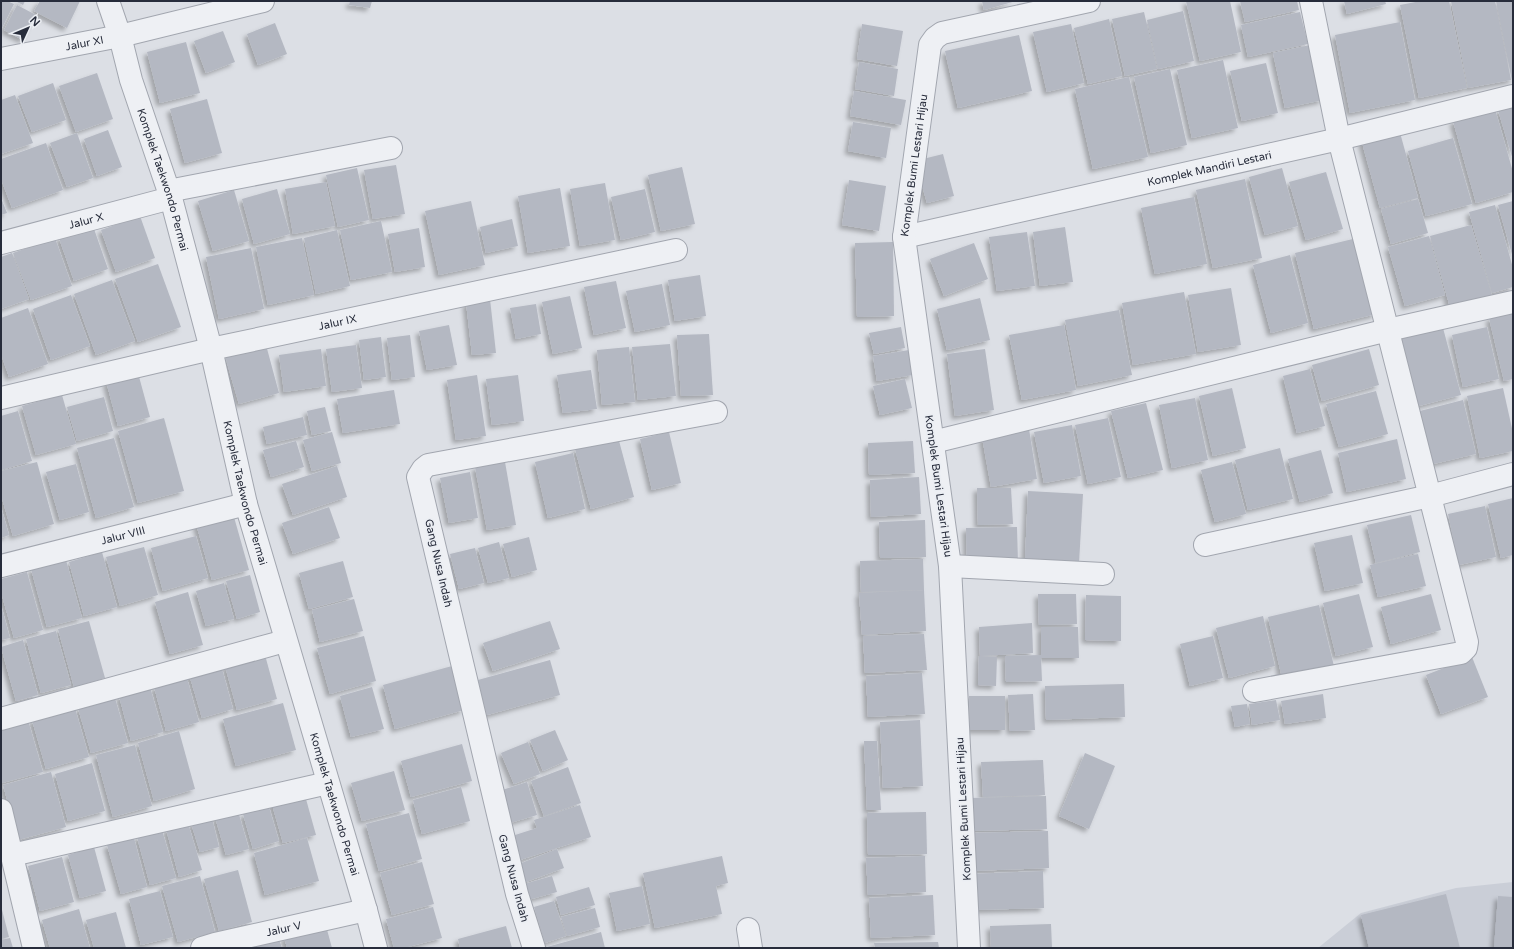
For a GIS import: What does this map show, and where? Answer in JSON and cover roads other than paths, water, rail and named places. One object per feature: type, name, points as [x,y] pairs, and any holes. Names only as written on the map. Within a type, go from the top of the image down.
[{"type":"street","name":"Komplek Taekwondo Permai","points":[[108,1],[120,36],[131,80],[169,195],[211,349],[246,504],[376,948]]},
{"type":"street","name":"Jalur XI","points":[[1,59],[120,36],[264,1]]},
{"type":"street","points":[[1046,6],[1090,1]]},
{"type":"street","points":[[1254,691],[1461,653],[1466,648],[1467,642],[1339,139],[1311,1]]},
{"type":"street","name":"Komplek Bumi Lestari Hijau","points":[[969,948],[950,566],[904,237],[930,45],[934,38],[942,33],[1046,6]]},
{"type":"street","name":"Komplek Mandiri Lestari","points":[[904,237],[1339,139],[1513,96]]},
{"type":"street","name":"Jalur X","points":[[1,243],[169,195],[392,148]]},
{"type":"street","name":"Jalur IX","points":[[1,398],[211,349],[676,250]]},
{"type":"street","points":[[933,442],[1388,330],[1513,302]]},
{"type":"street","name":"Gang Nusa Indah","points":[[534,948],[517,894],[418,477],[423,469],[428,465],[716,412]]},
{"type":"street","points":[[1205,545],[1430,496],[1513,474]]},
{"type":"street","name":"Jalur VIII","points":[[1,566],[246,504]]},
{"type":"street","points":[[950,566],[1103,574]]},
{"type":"street","points":[[1,719],[285,641]]},
{"type":"street","points":[[12,855],[328,783]]},
{"type":"street","points":[[1,810],[34,948]]},
{"type":"street","name":"Jalur V","points":[[211,947],[366,910]]}]
